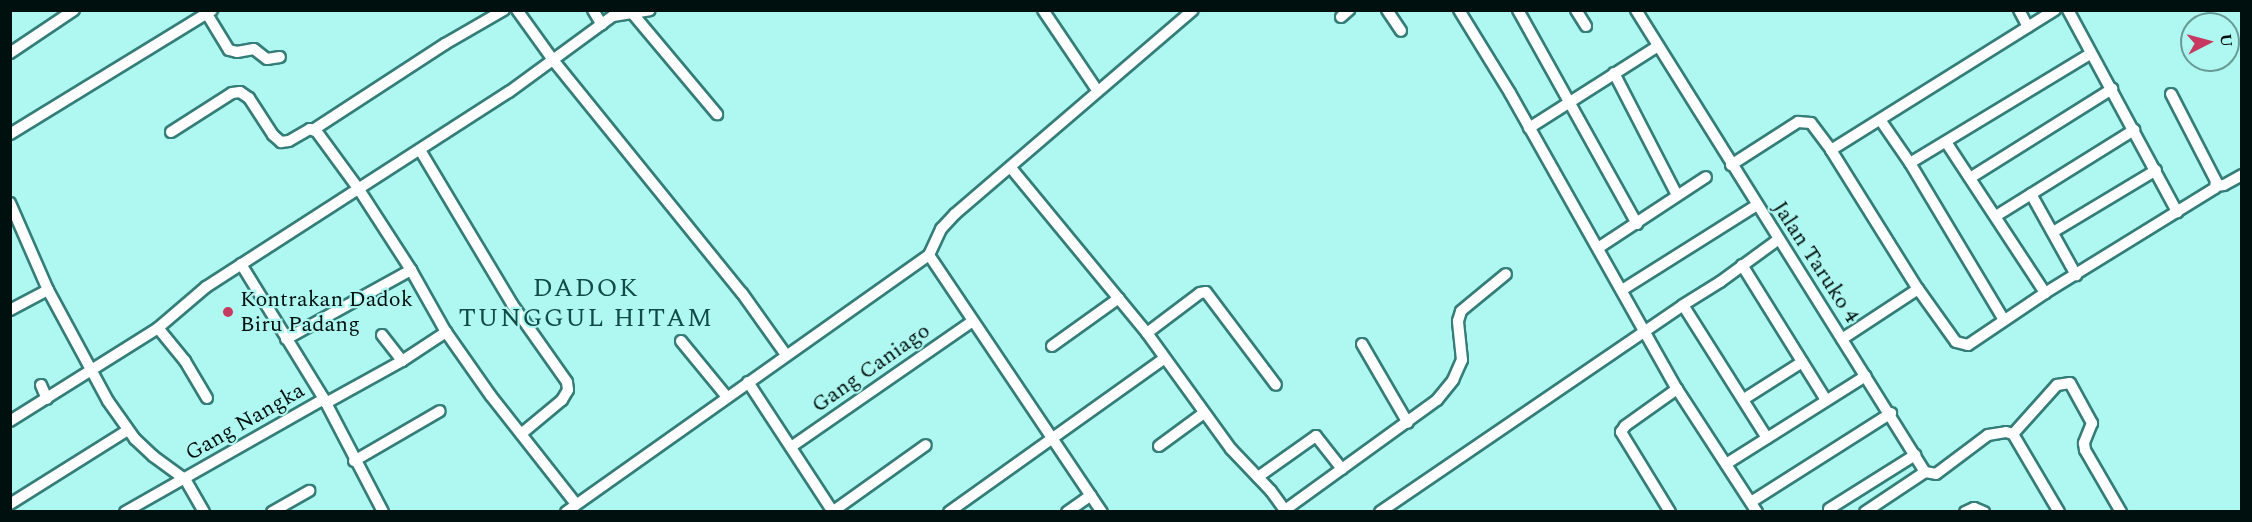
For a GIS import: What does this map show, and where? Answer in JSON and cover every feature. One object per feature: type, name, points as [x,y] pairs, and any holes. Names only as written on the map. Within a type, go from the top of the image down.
[{"type":"street","points":[[10,53],[74,10]]},
{"type":"street","points":[[171,132],[237,92],[249,98],[273,135],[281,142],[289,141],[314,130],[445,44],[504,10]]},
{"type":"street","points":[[517,10],[553,60],[742,293],[786,355]]},
{"type":"street","points":[[593,10],[602,25]]},
{"type":"street","points":[[10,421],[158,328],[186,302],[241,264],[420,150],[619,14],[650,10]]},
{"type":"street","points":[[1043,10],[1097,90]]},
{"type":"street","points":[[566,512],[929,255],[941,229],[955,214],[1193,10]]},
{"type":"street","points":[[1387,10],[1401,31]]},
{"type":"street","points":[[1459,10],[1529,128],[1677,389],[1754,507],[1891,413]]},
{"type":"street","points":[[1518,10],[1637,224]]},
{"type":"street","points":[[1576,10],[1586,26]]},
{"type":"street","name":"Jalan Taruko 4","points":[[1636,10],[1756,206],[1891,413],[1925,472]]},
{"type":"street","points":[[2019,10],[2028,27]]},
{"type":"street","points":[[1831,150],[1881,121],[2055,10]]},
{"type":"street","points":[[2068,10],[2177,212]]},
{"type":"street","points":[[10,134],[209,12],[229,50],[237,52],[254,49],[267,59],[280,57]]},
{"type":"street","points":[[633,14],[717,114]]},
{"type":"street","points":[[1529,128],[1658,46]]},
{"type":"street","points":[[1910,163],[2090,54]]},
{"type":"street","points":[[1614,73],[1677,195]]},
{"type":"street","points":[[1970,178],[2112,89]]},
{"type":"street","points":[[2171,94],[2216,181],[2216,186]]},
{"type":"street","points":[[1731,165],[1802,121],[1811,123],[1831,150],[1918,289],[1960,344],[1968,345],[2045,293],[2216,186],[2224,185],[2241,175]]},
{"type":"street","points":[[1881,121],[1910,163],[2004,320]]},
{"type":"street","points":[[314,130],[358,188],[411,270],[446,332],[576,504]]},
{"type":"street","points":[[1996,216],[2134,130]]},
{"type":"street","points":[[1946,142],[2045,293]]},
{"type":"street","points":[[420,150],[512,304],[567,382],[568,390],[562,400],[521,434]]},
{"type":"street","points":[[1011,168],[1147,333],[1231,449],[1285,511],[1437,400],[1458,371],[1463,354],[1458,321],[1461,311],[1506,274]]},
{"type":"street","points":[[2053,232],[2156,170]]},
{"type":"street","points":[[1598,248],[1706,177]]},
{"type":"street","points":[[2031,194],[2076,274]]},
{"type":"street","points":[[10,203],[13,220],[91,372],[128,430],[153,456],[185,479],[204,512]]},
{"type":"street","points":[[1622,290],[1756,206]]},
{"type":"street","points":[[1380,512],[1779,239]]},
{"type":"street","points":[[929,255],[1102,512]]},
{"type":"street","points":[[241,264],[325,401],[354,461],[383,512]]},
{"type":"street","points":[[1742,265],[1826,400]]},
{"type":"street","points":[[286,339],[411,270]]},
{"type":"street","points":[[1842,339],[1918,289]]},
{"type":"street","points":[[10,310],[48,291]]},
{"type":"street","points":[[1147,333],[1200,293],[1206,292],[1276,385]]},
{"type":"street","points":[[1052,346],[1119,298]]},
{"type":"street","points":[[1683,305],[1767,438]]},
{"type":"street","name":"Gang Caniago","points":[[791,447],[973,321]]},
{"type":"street","points":[[158,328],[185,362],[207,398]]},
{"type":"street","name":"Gang Nangka","points":[[124,512],[402,361],[446,332]]},
{"type":"street","points":[[382,335],[402,361]]},
{"type":"street","points":[[681,341],[727,397]]},
{"type":"street","points":[[1362,344],[1408,423]]},
{"type":"street","points":[[950,512],[1165,358]]},
{"type":"street","points":[[1744,399],[1802,363]]},
{"type":"street","points":[[1726,464],[1866,376]]},
{"type":"street","points":[[748,382],[833,511],[926,445]]},
{"type":"street","points":[[2013,434],[2057,385],[2070,382],[2092,423],[2084,443],[2085,450],[2121,512]]},
{"type":"street","points":[[41,386],[47,399]]},
{"type":"street","points":[[1670,512],[1621,432],[1625,426],[1677,389]]},
{"type":"street","points":[[354,461],[440,411]]},
{"type":"street","points":[[1159,446],[1204,413]]},
{"type":"street","points":[[10,504],[128,430]]},
{"type":"street","points":[[1865,512],[1925,472],[1936,474],[1988,435],[1996,432],[2013,434]]},
{"type":"street","points":[[2013,434],[2059,512]]},
{"type":"street","points":[[1257,477],[1316,436],[1342,469]]},
{"type":"street","points":[[1828,511],[1915,455]]},
{"type":"street","points":[[272,512],[309,490]]},
{"type":"street","points":[[1067,512],[1091,495]]},
{"type":"street","points":[[1965,512],[1974,508],[1984,512]]},
{"type":"place","name":"Kontrakan Dadok Biru Padang","points":[[228,312]]},
{"type":"district","name":"DADOK TUNGGUL HITAM","points":[[586,304]]}]
